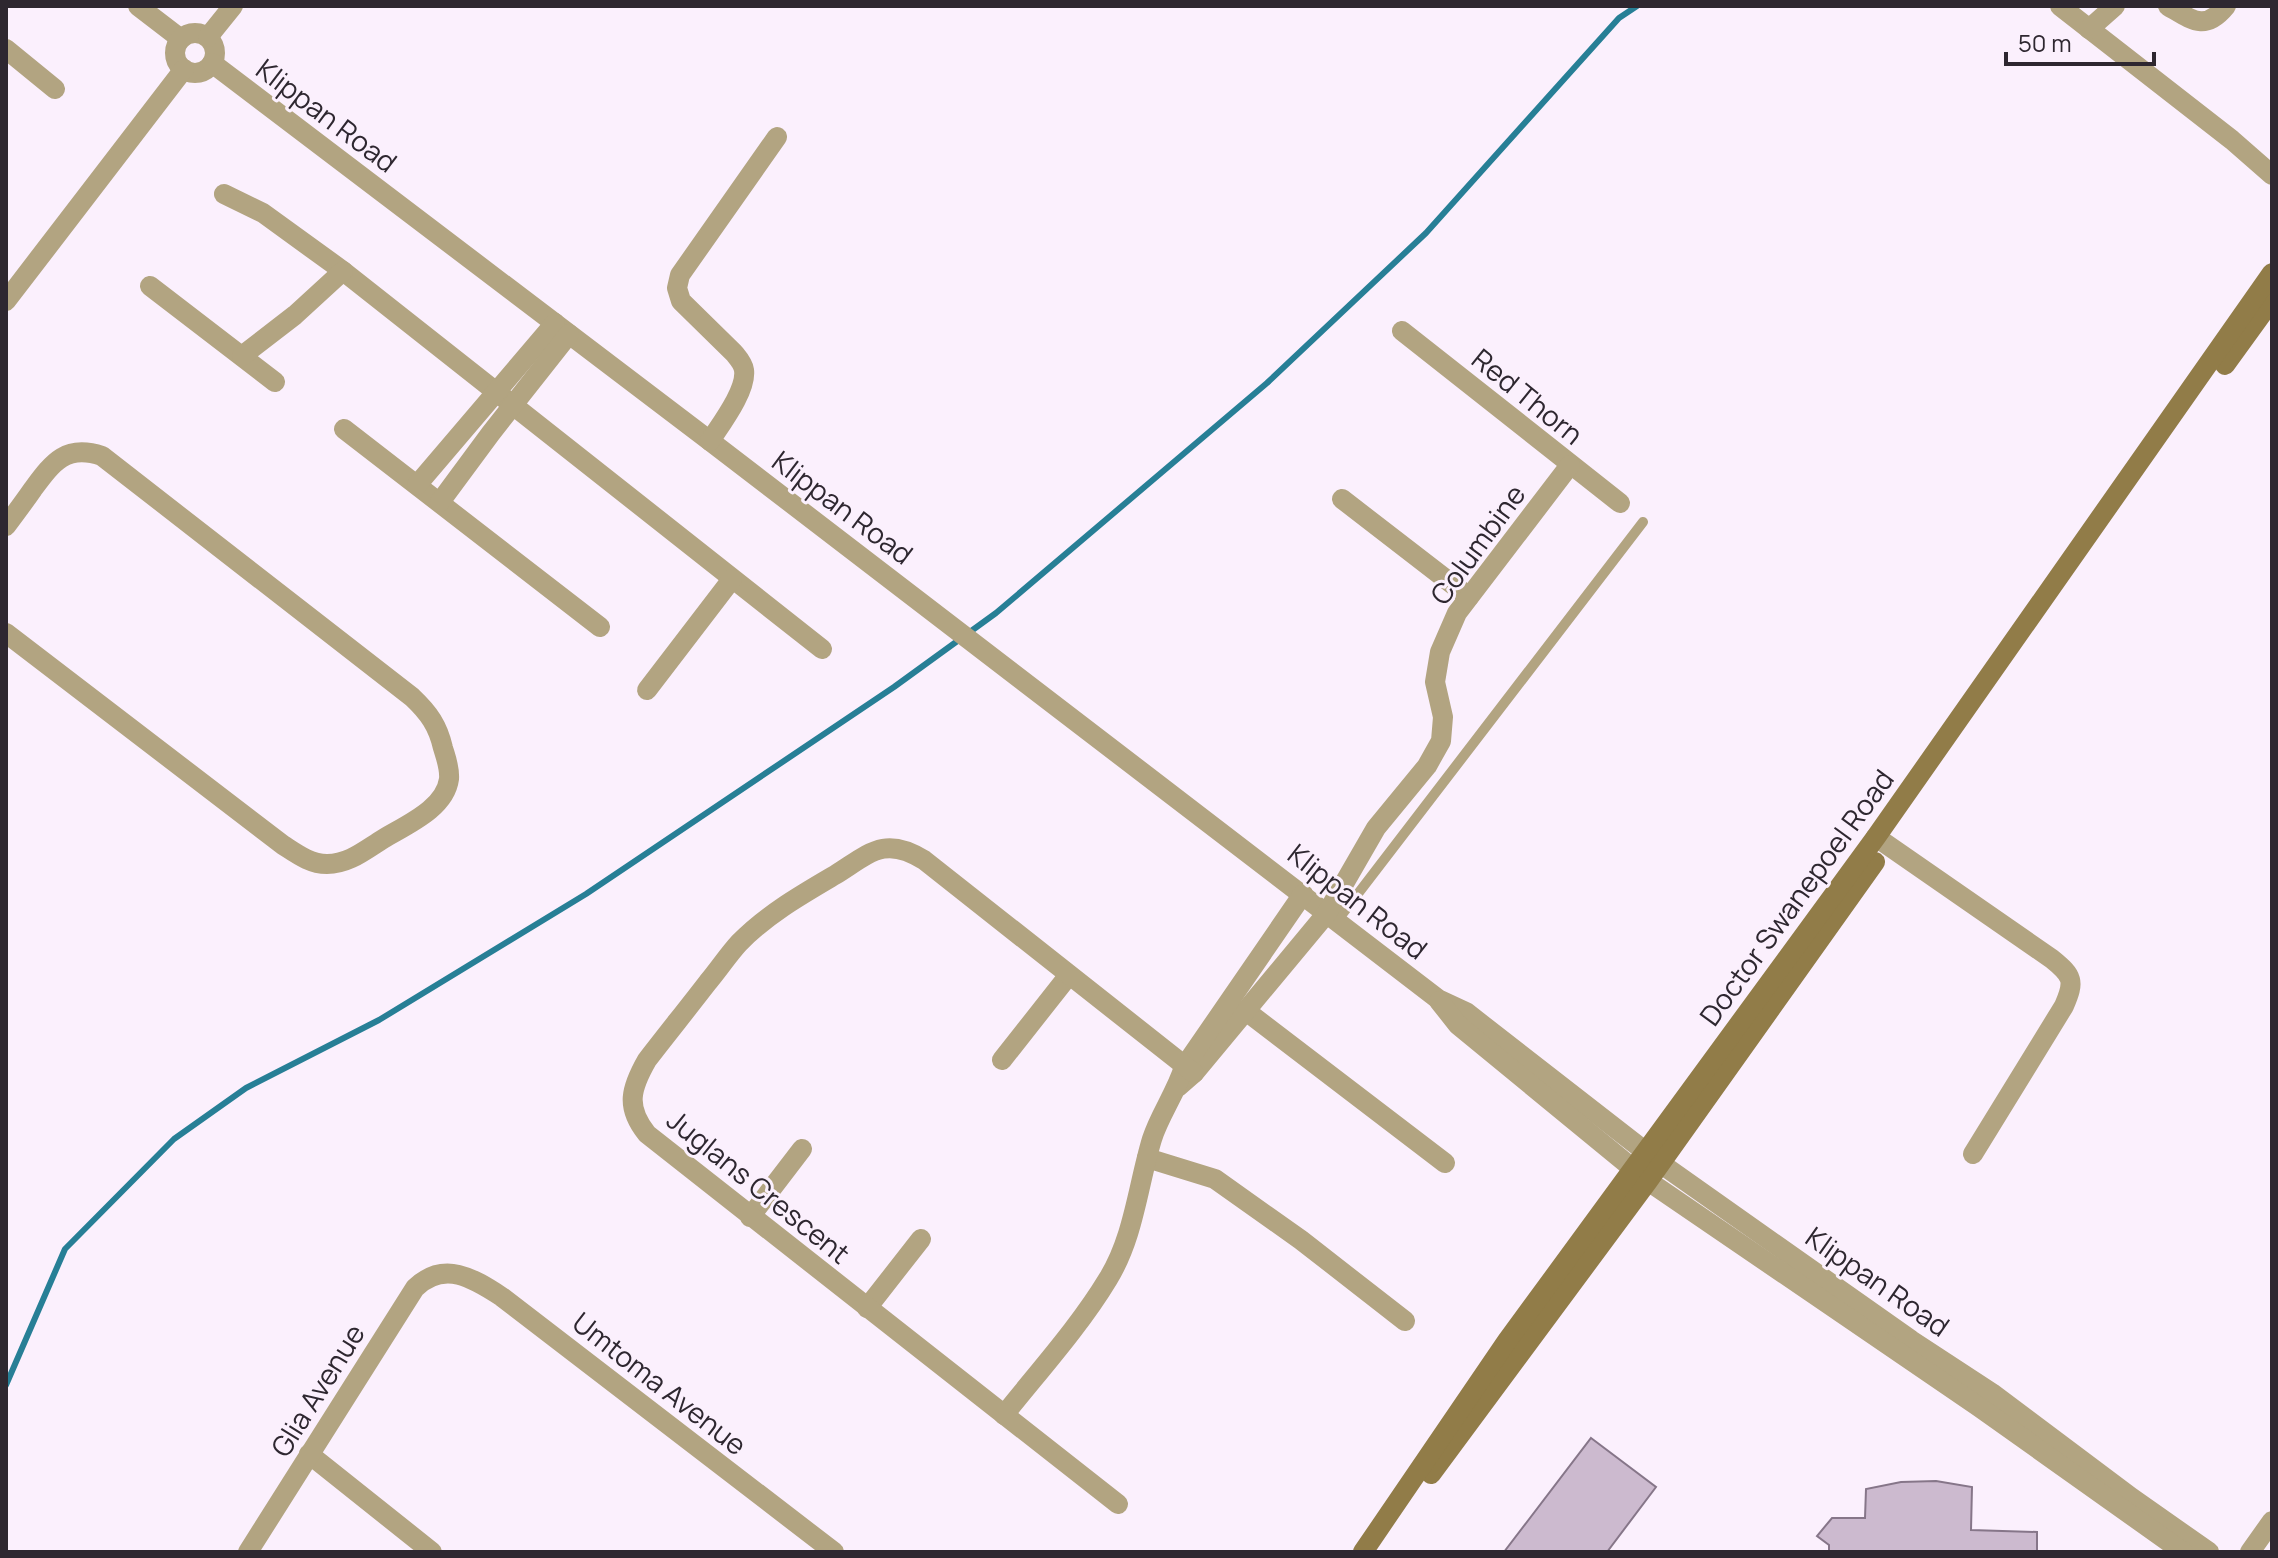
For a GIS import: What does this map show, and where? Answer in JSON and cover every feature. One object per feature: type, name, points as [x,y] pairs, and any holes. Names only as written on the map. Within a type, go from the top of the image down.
[{"type":"main road","name":"Doctor Swanepoel Road","points":[[1363,1552],[1507,1341],[1804,964],[1881,841],[2272,273]]},
{"type":"main road","name":"Doctor Swanepoel Road","points":[[1881,841],[2272,300]]},
{"type":"main road","name":"Doctor Swanepoel Road","points":[[1374,1552],[1640,1175]]},
{"type":"street","points":[[138,6],[181,39]]},
{"type":"street","points":[[208,37],[233,6]]},
{"type":"street","points":[[2060,6],[2232,140],[2272,175]]},
{"type":"street","points":[[2089,29],[2115,6]]},
{"type":"street","points":[[2168,6],[2195,21],[2206,22],[2214,19],[2226,6]]},
{"type":"street","points":[[194,33],[208,37],[215,48],[208,68],[190,72],[179,64],[175,53],[181,39],[194,33]]},
{"type":"street","points":[[6,49],[55,89]]},
{"type":"street","name":"Klippan Road","points":[[212,63],[1438,999],[1466,1012],[1653,1158],[1911,1340],[2183,1552]]},
{"type":"street","points":[[6,301],[184,69]]},
{"type":"street","points":[[710,441],[739,393],[744,370],[734,353],[681,301],[677,288],[688,261],[777,137]]},
{"type":"street","points":[[224,194],[263,213],[343,271],[822,649]]},
{"type":"street","points":[[242,356],[295,315],[343,271]]},
{"type":"street","points":[[150,286],[275,382]]},
{"type":"street","points":[[440,502],[506,398],[562,328]]},
{"type":"street","name":"Red Thorn","points":[[1402,331],[1620,503]]},
{"type":"street","points":[[417,485],[506,398]]},
{"type":"street","points":[[344,429],[600,627]]},
{"type":"street","points":[[6,526],[49,468],[61,457],[87,451],[102,456],[427,711],[438,728],[449,782],[431,809],[345,862],[315,863],[283,845],[6,633]]},
{"type":"street","name":"Columbine","points":[[1185,1076],[1332,917],[1376,828],[1427,766],[1441,741],[1443,717],[1435,682],[1440,652],[1457,613],[1570,465]]},
{"type":"street","points":[[1342,499],[1469,597]]},
{"type":"street","points":[[647,690],[732,579]]},
{"type":"street","points":[[1881,841],[2052,959],[2067,971],[2071,981],[2064,1006],[1973,1154]]},
{"type":"street","name":"Juglans Crescent","points":[[1118,1504],[647,1134],[637,1122],[632,1094],[647,1060],[740,943],[794,899],[883,847],[898,848],[924,860],[1069,975],[1185,1076]]},
{"type":"street","points":[[1004,1415],[1110,1277],[1129,1227],[1161,1115],[1303,894]]},
{"type":"street","points":[[1002,1060],[1069,975]]},
{"type":"street","name":"Klippan Road","points":[[1438,999],[1458,1025],[1640,1175],[1917,1364],[1985,1400],[2208,1552]]},
{"type":"street","points":[[1246,1011],[1445,1163]]},
{"type":"street","points":[[750,1217],[802,1149]]},
{"type":"street","points":[[1147,1158],[1215,1179],[1301,1240],[1405,1321]]},
{"type":"street","points":[[867,1308],[921,1239]]},
{"type":"street","name":"Glia Avenue","points":[[248,1552],[415,1288],[432,1275],[446,1272]]},
{"type":"street","name":"Umtoma Avenue","points":[[446,1272],[481,1283],[502,1297],[834,1552]]},
{"type":"street","points":[[309,1454],[432,1552]]},
{"type":"street","points":[[2250,1552],[2272,1521]]},
{"type":"lane","points":[[1332,917],[1643,522]]},
{"type":"lane","points":[[1911,1340],[1917,1364]]},
{"type":"building","points":[[1591,1438],[1656,1487],[1607,1552],[1504,1552]]},
{"type":"building","points":[[1936,1481],[1972,1487],[1971,1530],[2037,1532],[2037,1552],[1829,1552],[1829,1545],[1817,1536],[1832,1518],[1865,1518],[1866,1489],[1901,1482]]},
{"type":"waterway","points":[[6,1385],[65,1249],[174,1139],[246,1088],[379,1020],[586,894],[894,687],[996,613],[1267,383],[1426,233],[1619,18],[1637,6]]}]
